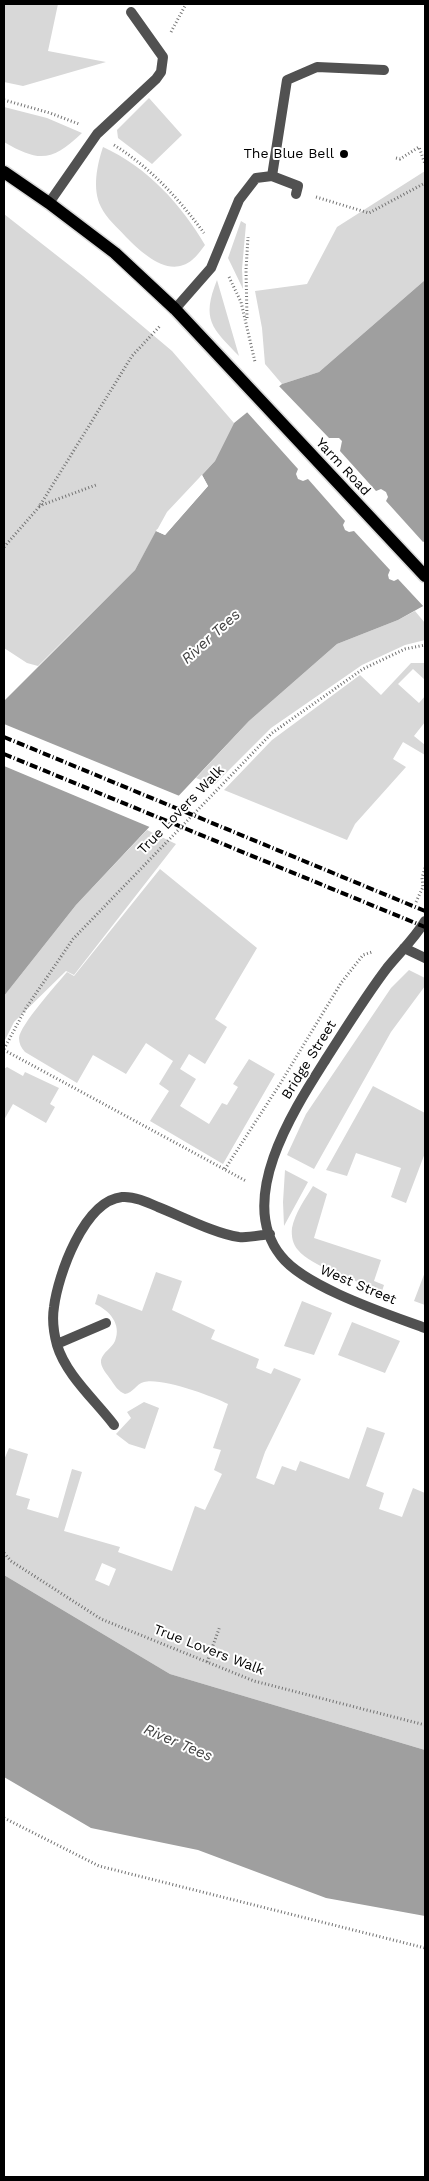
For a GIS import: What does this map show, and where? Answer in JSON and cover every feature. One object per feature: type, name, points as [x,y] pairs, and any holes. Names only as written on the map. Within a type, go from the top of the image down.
[{"type":"main road","name":"Yarm Road","points":[[4,172],[115,253],[176,309],[238,378],[425,576]]},
{"type":"street","points":[[49,203],[97,134],[156,79],[164,64],[164,57],[131,12]]},
{"type":"street","points":[[272,176],[288,80],[318,67],[384,70]]},
{"type":"street","points":[[176,309],[210,268],[239,200],[256,178],[272,176],[297,190]]},
{"type":"street","name":"Bridge Street","points":[[270,1234],[265,1213],[266,1192],[280,1138],[296,1107],[367,995],[425,921]]},
{"type":"street","points":[[404,948],[425,958]]},
{"type":"street","points":[[114,1425],[62,1359],[57,1344],[53,1309],[58,1287],[81,1232],[91,1215],[104,1203],[122,1197],[140,1200],[239,1237],[270,1234]]},
{"type":"street","name":"West Street","points":[[270,1234],[281,1256],[297,1271],[320,1285],[425,1328]]},
{"type":"street","points":[[57,1344],[106,1323]]},
{"type":"path","points":[[4,100],[50,113],[84,126]]},
{"type":"path","points":[[97,134],[128,154],[162,182],[187,210],[218,253],[241,302],[255,361]]},
{"type":"path","points":[[396,158],[400,159],[419,147],[425,164]]},
{"type":"path","points":[[297,190],[369,213],[425,183]]},
{"type":"path","points":[[247,326],[246,270],[249,231]]},
{"type":"path","points":[[4,547],[39,507],[132,356],[176,309]]},
{"type":"path","points":[[39,507],[96,485]]},
{"type":"path","name":"True Lovers Walk","points":[[266,1192],[4,1050],[26,1008],[73,939],[272,732],[363,669],[405,649],[425,644]]},
{"type":"path","name":"True Lovers Walk","points":[[4,1553],[11,1561],[101,1619],[254,1681],[425,1725]]},
{"type":"path","points":[[207,1662],[220,1626]]},
{"type":"path","points":[[4,1818],[99,1866],[425,1948]]},
{"type":"shaded area","points":[[4,4],[58,4],[48,51],[106,62],[23,86],[4,82]]},
{"type":"shaded area","points":[[149,98],[182,135],[152,164],[118,138],[117,130]]},
{"type":"shaded area","points":[[4,107],[47,118],[82,133],[54,154],[37,156],[27,153],[4,142]]},
{"type":"shaded area","points":[[103,147],[134,165],[162,188],[174,201],[205,245],[192,260],[174,267],[156,262],[132,243],[112,223],[98,200],[96,185],[97,169]]},
{"type":"shaded area","points":[[425,171],[425,280],[319,372],[282,384],[265,364],[262,328],[255,291],[307,284],[337,227]]},
{"type":"shaded area","points":[[4,214],[83,276],[172,351],[234,423],[215,461],[167,512],[135,570],[38,666],[27,663],[4,648]]},
{"type":"shaded area","points":[[241,221],[246,224],[242,269],[243,289],[228,258]]},
{"type":"shaded area","points":[[217,280],[239,356],[222,338],[212,322],[210,305]]},
{"type":"shaded area","points":[[415,611],[425,623],[425,640],[405,645],[362,665],[271,728],[214,785],[196,778],[249,721],[337,644],[398,620]]},
{"type":"shaded area","points":[[411,663],[425,663],[425,680],[413,669],[398,684],[419,703],[425,696],[425,722],[414,736],[425,745],[425,755],[403,742],[393,759],[406,767],[355,824],[347,840],[224,790],[272,740],[360,675],[381,695]]},
{"type":"shaded area","points":[[147,830],[176,844],[74,975],[66,971],[14,1022],[4,1042],[4,996],[76,905]]},
{"type":"shaded area","points":[[160,869],[257,948],[215,1019],[227,1027],[205,1064],[189,1054],[180,1069],[196,1079],[180,1106],[209,1124],[222,1103],[227,1105],[238,1087],[233,1084],[249,1059],[275,1074],[223,1164],[150,1121],[169,1091],[159,1084],[173,1061],[146,1043],[126,1074],[93,1055],[77,1083],[25,1052],[19,1042],[21,1032],[48,995],[67,972],[74,976]]},
{"type":"shaded area","points":[[409,970],[425,978],[425,986],[391,1032],[314,1169],[287,1155],[306,1114],[391,988]]},
{"type":"shaded area","points":[[7,1067],[23,1076],[25,1072],[59,1088],[50,1104],[55,1107],[46,1123],[13,1104],[4,1120],[4,1069]]},
{"type":"shaded area","points":[[373,1086],[425,1113],[425,1153],[406,1203],[391,1197],[401,1168],[356,1153],[347,1176],[326,1170]]},
{"type":"shaded area","points":[[285,1170],[308,1182],[284,1226],[283,1202]]},
{"type":"shaded area","points":[[313,1186],[327,1194],[314,1238],[381,1260],[374,1281],[384,1285],[382,1291],[313,1262],[296,1248],[292,1237],[293,1222]]},
{"type":"shaded area","points":[[156,1272],[182,1281],[172,1310],[215,1330],[211,1339],[259,1359],[256,1368],[271,1374],[274,1368],[301,1379],[265,1452],[256,1478],[274,1485],[282,1466],[296,1471],[300,1461],[349,1479],[367,1427],[385,1433],[366,1486],[384,1493],[379,1509],[402,1517],[413,1488],[425,1493],[425,1750],[170,1674],[4,1575],[4,1460],[9,1448],[28,1454],[16,1495],[30,1499],[27,1509],[58,1518],[72,1469],[82,1472],[64,1531],[120,1547],[118,1552],[172,1571],[195,1506],[205,1510],[222,1474],[214,1470],[221,1450],[213,1448],[228,1404],[186,1388],[152,1381],[141,1383],[125,1394],[115,1386],[102,1365],[102,1357],[115,1341],[117,1329],[113,1318],[95,1304],[98,1294],[142,1311]],"holes":[[[102,1563],[116,1569],[109,1586],[95,1580]]]},
{"type":"shaded area","points":[[425,1272],[425,1305],[414,1301]]},
{"type":"shaded area","points":[[302,1301],[332,1313],[314,1355],[284,1346]]},
{"type":"shaded area","points":[[352,1322],[400,1341],[385,1373],[338,1355]]},
{"type":"shaded area","points":[[144,1402],[159,1408],[145,1449],[129,1444],[116,1434],[131,1418],[127,1412]]},
{"type":"water","name":"River Tees","points":[[425,280],[425,605],[398,620],[337,644],[249,721],[76,905],[4,996],[4,701],[135,570],[156,531],[165,535],[208,486],[202,475],[215,461],[234,423],[282,384],[319,372]]},
{"type":"water","name":"River Tees","points":[[4,1575],[170,1674],[425,1750],[425,1916],[326,1898],[198,1850],[91,1828],[4,1777]]},
{"type":"pier","points":[[278,385],[329,438],[339,438],[342,441],[340,451],[376,491],[381,489],[386,492],[388,497],[386,501],[423,542],[425,541],[425,608],[398,579],[394,581],[389,579],[390,570],[354,531],[349,532],[345,530],[343,525],[345,521],[308,479],[303,481],[298,479],[296,474],[298,469],[246,411]]},
{"type":"pier","points":[[202,475],[208,486],[165,535],[156,531],[157,529],[165,532],[205,486],[200,477]]},
{"type":"pier","points":[[4,724],[182,797],[152,828],[4,766]]},
{"type":"railway","points":[[4,737],[425,911]]},
{"type":"railway","points":[[4,754],[425,927]]},
{"type":"place","name":"The Blue Bell","points":[[344,154]]}]
